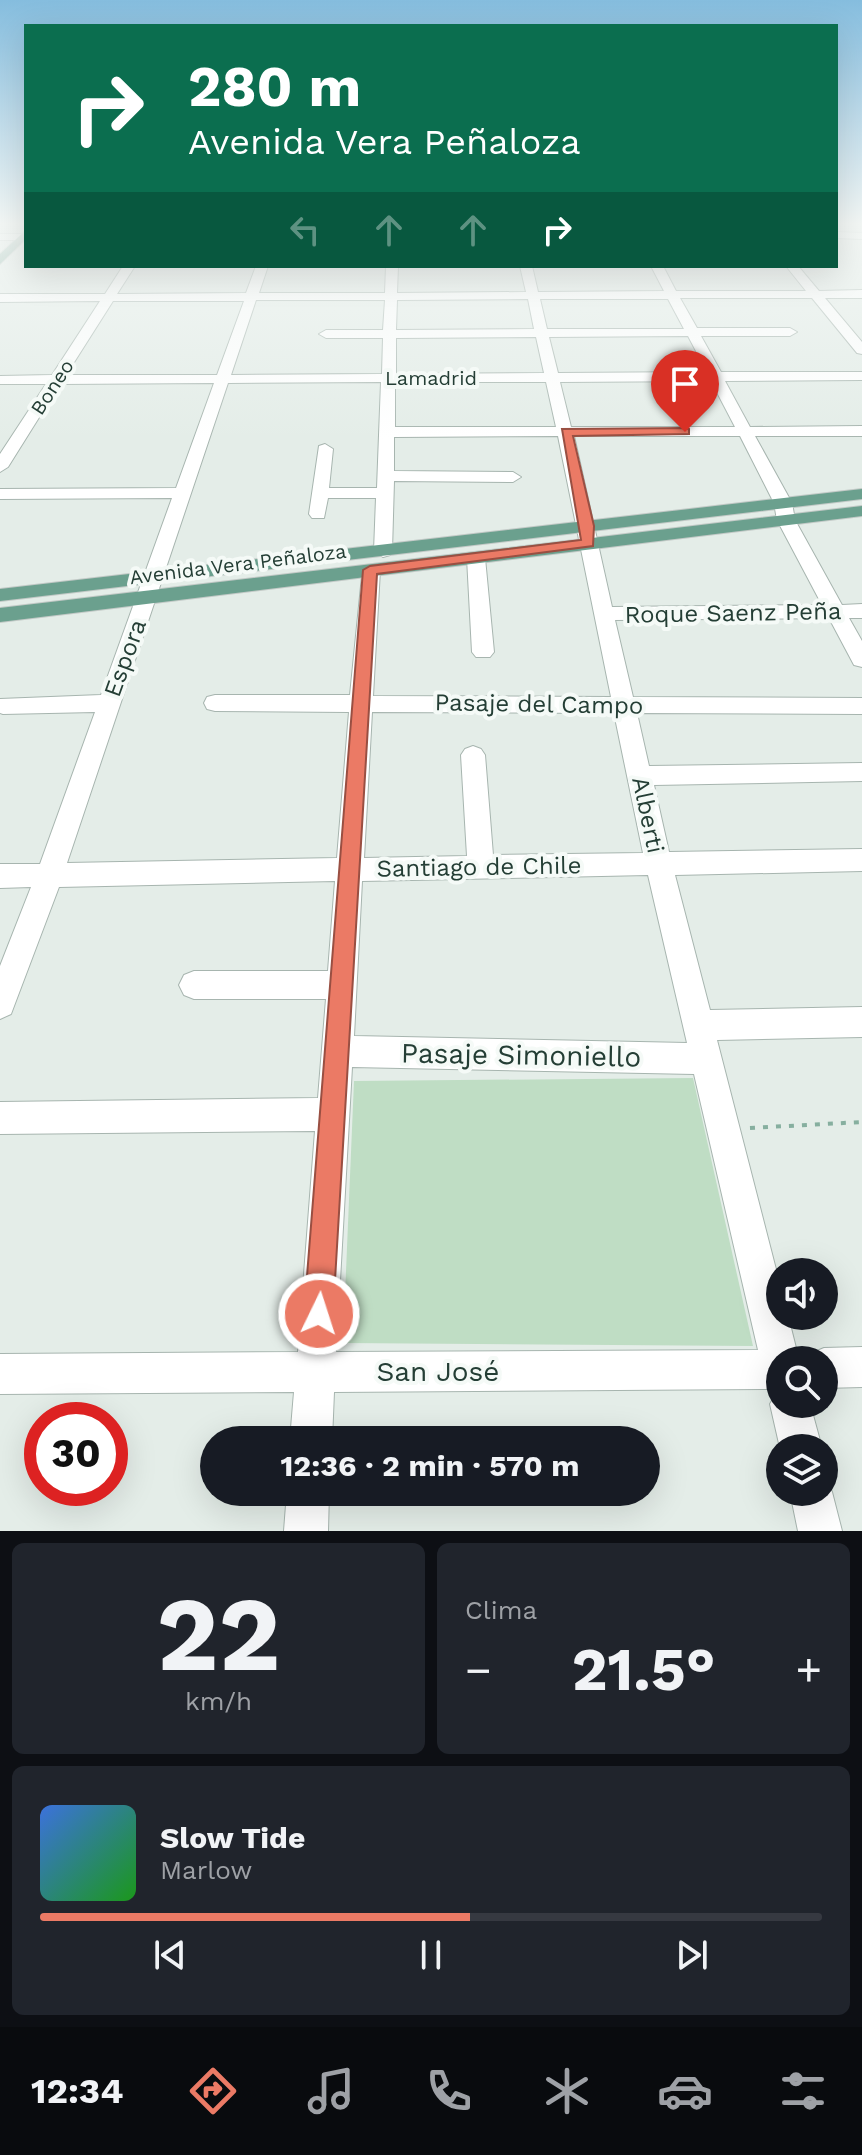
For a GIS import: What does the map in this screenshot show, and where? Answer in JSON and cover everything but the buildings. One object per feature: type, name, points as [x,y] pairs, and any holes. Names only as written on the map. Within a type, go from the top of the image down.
[{"type":"main road","name":"Avenida Vera Peñaloza","points":[[784,512],[862,494]]},
{"type":"main road","name":"Avenida Vera Peñaloza","points":[[0,595],[150,587],[784,512],[862,511]]},
{"type":"main road","name":"Avenida Vera Peñaloza","points":[[376,561],[476,558],[588,534]]},
{"type":"main road","name":"Avenida Vera Peñaloza","points":[[0,615],[150,587]]},
{"type":"street","points":[[0,298],[328,296]]},
{"type":"street","points":[[312,1426],[331,1114],[362,701],[385,484],[391,296]]},
{"type":"street","points":[[455,296],[611,296]]},
{"type":"street","points":[[673,296],[862,660]]},
{"type":"street","points":[[817,296],[862,350]]},
{"type":"street","name":"Espora","points":[[0,1004],[49,876],[251,297]]},
{"type":"street","name":"Alberti","points":[[534,297],[659,864],[776,1346]]},
{"type":"street","name":"Boneo","points":[[0,467],[109,298]]},
{"type":"street","points":[[326,334],[790,332]]},
{"type":"street","name":"Lamadrid","points":[[0,380],[862,376]]},
{"type":"street","points":[[387,432],[862,431]]},
{"type":"street","points":[[318,514],[325,449]]},
{"type":"street","points":[[320,493],[385,484],[513,477]]},
{"type":"street","points":[[0,494],[182,493]]},
{"type":"street","points":[[476,558],[483,652]]},
{"type":"street","name":"Roque Saenz Peña","points":[[604,614],[862,611]]},
{"type":"street","name":"Pasaje del Campo","points":[[215,703],[362,701],[862,706]]},
{"type":"street","points":[[3,706],[108,703]]},
{"type":"street","points":[[473,755],[481,867]]},
{"type":"street","points":[[640,776],[862,772]]},
{"type":"street","name":"Santiago de Chile","points":[[0,876],[862,860]]},
{"type":"street","points":[[194,985],[343,985]]},
{"type":"street","points":[[697,1025],[862,1022]]},
{"type":"street","name":"Pasaje Simoniello","points":[[338,1051],[705,1059]]},
{"type":"street","points":[[0,1118],[331,1114]]},
{"type":"street","points":[[838,1368],[862,1367]]},
{"type":"street","name":"San José","points":[[0,1374],[766,1369]]},
{"type":"street","points":[[306,1531],[307,1506]]},
{"type":"street","points":[[814,1506],[820,1531]]},
{"type":"path","points":[[723,1129],[862,1122]]},
{"type":"green space","points":[[693,1078],[753,1346],[343,1343],[354,1081]]},
{"type":"route","points":[[319,1314],[370,570],[588,543],[566,432],[685,432]]}]
